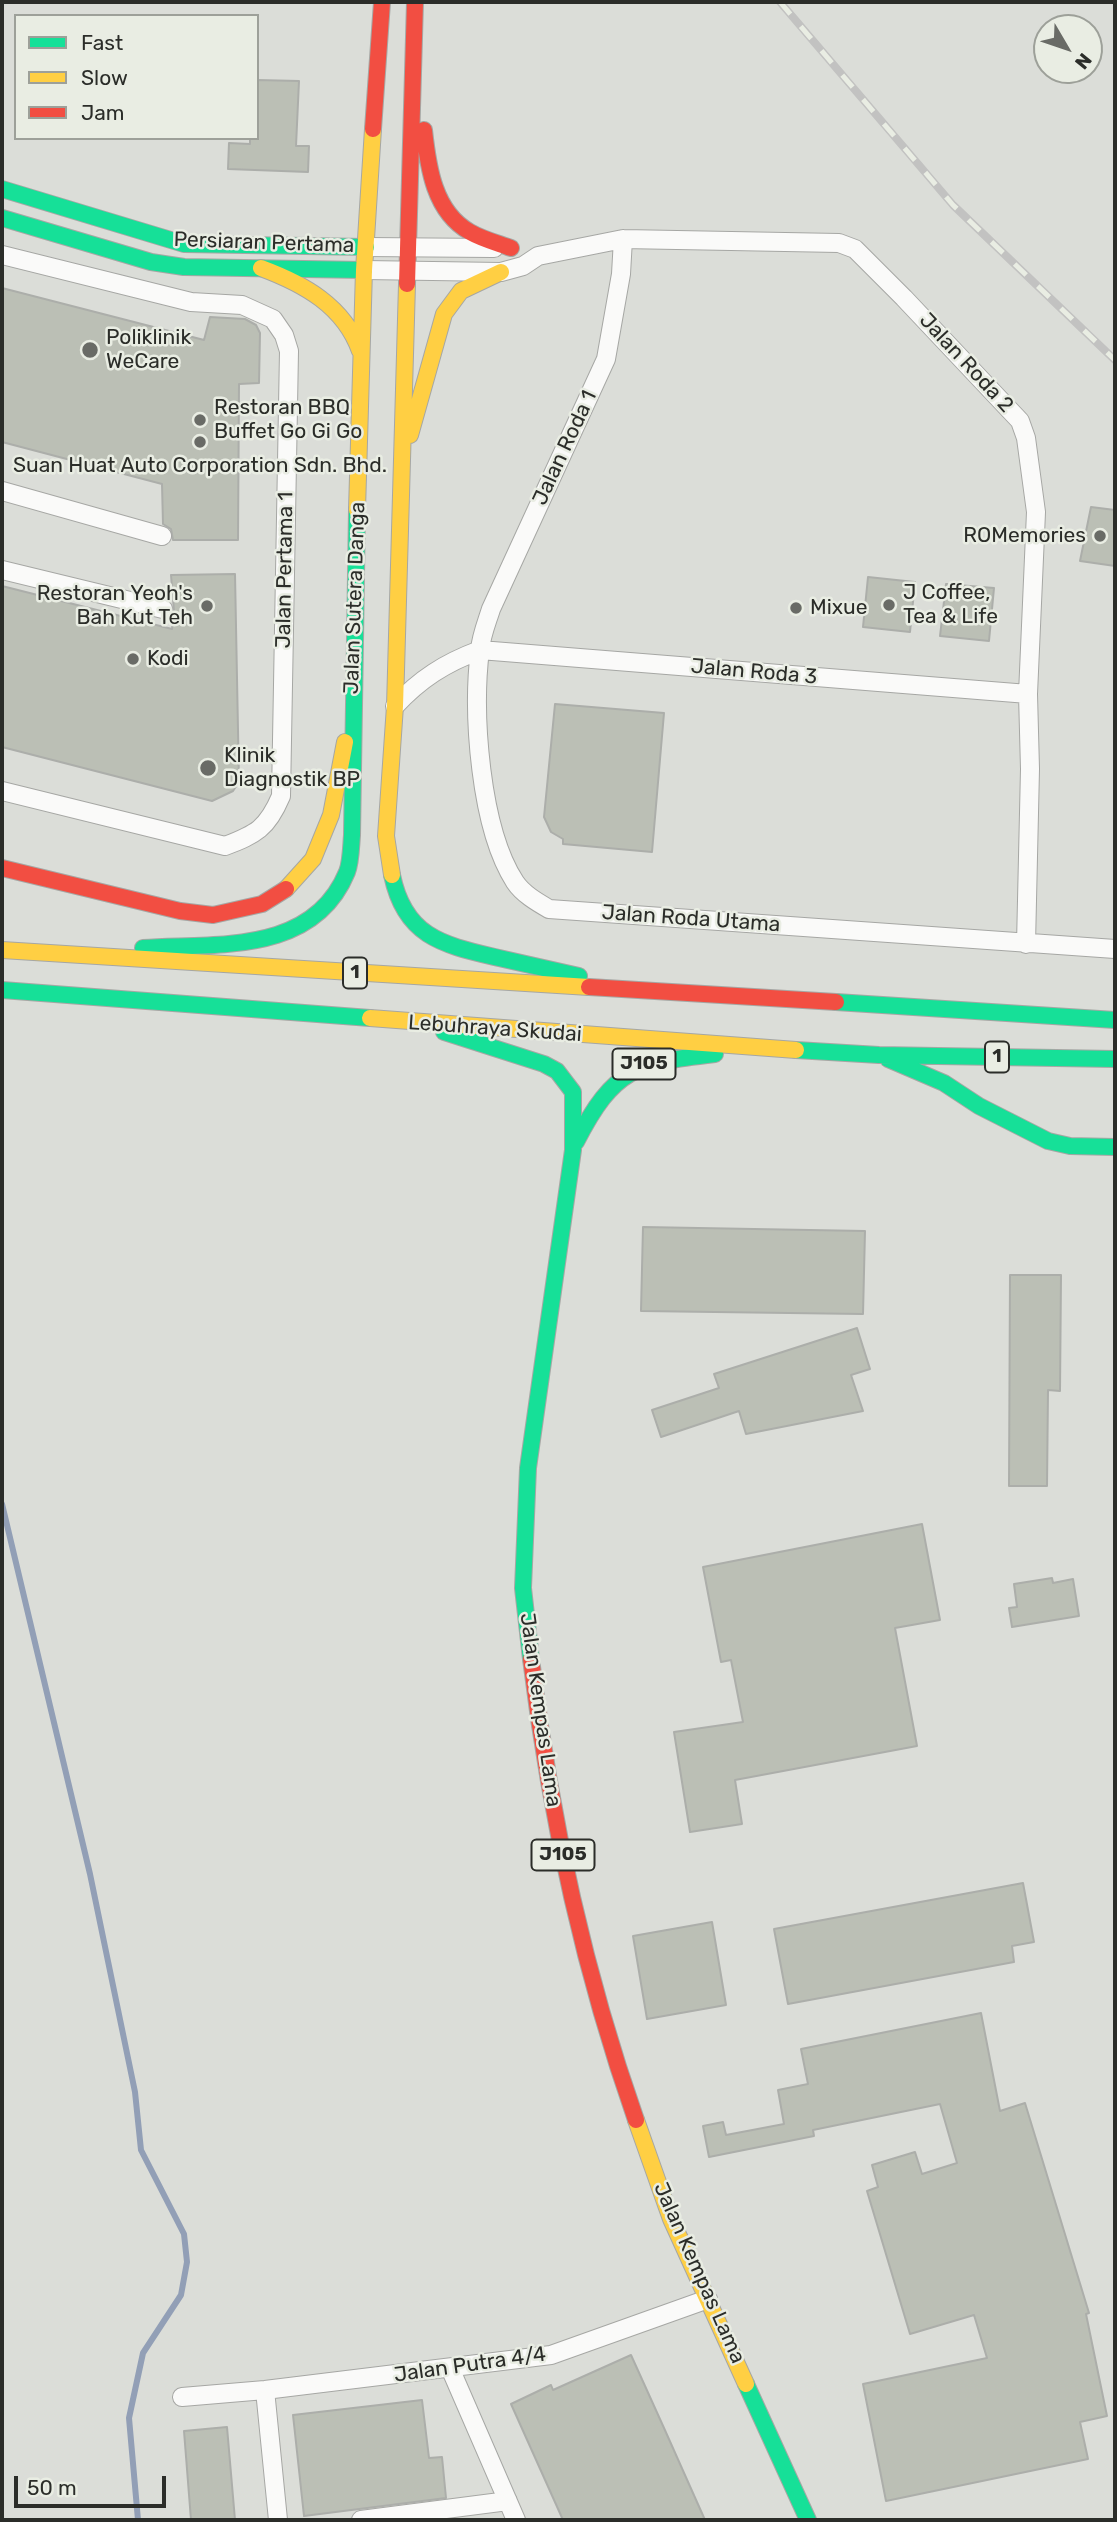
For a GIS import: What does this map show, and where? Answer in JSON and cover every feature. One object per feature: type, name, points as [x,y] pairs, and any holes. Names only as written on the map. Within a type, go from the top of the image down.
[{"type":"main road","name":"Jalan Sutera Danga","points":[[54,954],[261,940],[289,933],[316,917],[334,897],[348,870],[352,835],[352,703],[365,271],[382,2]]},
{"type":"main road","name":"Jalan Sutera Danga","points":[[415,2],[394,706],[386,836],[393,879],[405,912],[420,930],[446,946],[656,993]]},
{"type":"main road","points":[[414,35],[427,166],[435,193],[467,231],[511,248]]},
{"type":"main road","name":"Persiaran Pertama","points":[[2,189],[156,239],[184,244],[366,247]]},
{"type":"main road","name":"Persiaran Pertama","points":[[2,218],[151,261],[184,267],[365,271]]},
{"type":"main road","points":[[261,268],[293,281],[334,312],[349,326],[362,356]]},
{"type":"main road","points":[[399,474],[439,326],[451,301],[465,288],[501,272]]},
{"type":"main road","points":[[2,868],[180,911],[213,915],[262,904],[282,893],[299,877],[325,835],[352,703]]},
{"type":"main road","name":"1","points":[[2,950],[1115,1020]]},
{"type":"main road","name":"Lebuhraya Skudai","points":[[2,990],[759,1048],[879,1055],[1115,1059]]},
{"type":"main road","points":[[1087,1019],[1115,1002]]},
{"type":"main road","name":"Jalan Kempas Lama","points":[[419,1024],[528,1058],[556,1070],[573,1092],[573,1150],[528,1468],[523,1588],[538,1716],[563,1857],[617,2065],[671,2219],[808,2520]]},
{"type":"main road","name":"Jalan Kempas Lama","points":[[573,1150],[593,1107],[608,1087],[642,1064],[759,1048]]},
{"type":"main road","points":[[879,1055],[944,1083],[1003,1119],[1048,1141],[1070,1146],[1115,1147]]},
{"type":"street","name":"Jalan Roda 2","points":[[365,271],[501,272],[523,266],[538,256],[623,239],[839,243],[855,249],[1020,421],[1026,438],[1035,512],[1028,694],[1030,769],[1026,944]]},
{"type":"street","name":"Jalan Roda 1","points":[[480,650],[491,609],[606,359],[621,274],[623,239]]},
{"type":"street","name":"Jalan Roda 2","points":[[366,247],[511,248],[538,256]]},
{"type":"street","name":"Jalan Pertama 1","points":[[2,255],[191,302],[242,305],[273,319],[284,335],[289,351],[281,796],[274,814],[257,834],[225,846],[2,791]]},
{"type":"street","points":[[2,491],[162,536]]},
{"type":"street","points":[[2,570],[163,609]]},
{"type":"street","name":"Jalan Roda 3","points":[[480,650],[1028,694]]},
{"type":"street","points":[[394,706],[418,681],[446,663],[480,650]]},
{"type":"street","name":"Jalan Roda Utama","points":[[480,650],[479,743],[490,822],[515,883],[531,898],[549,909],[1115,949]]},
{"type":"street","name":"Jalan Putra 4/4","points":[[182,2396],[265,2390],[551,2355],[708,2299]]},
{"type":"street","points":[[450,2368],[516,2520]]},
{"type":"street","points":[[265,2390],[278,2520]]},
{"type":"street","points":[[361,2520],[508,2501]]},
{"type":"building","points":[[259,80],[299,81],[296,146],[309,146],[308,172],[228,169],[229,143],[250,144],[250,140],[259,140]]},
{"type":"building","points":[[2,288],[204,340],[210,317],[245,319],[256,325],[260,333],[259,383],[239,384],[238,540],[173,540],[171,529],[163,524],[162,484],[2,442]]},
{"type":"building","name":"ROMemories","points":[[1091,507],[1115,510],[1115,566],[1080,561]]},
{"type":"building","points":[[235,574],[239,782],[233,791],[212,801],[2,747],[2,586],[172,629],[174,611],[171,575]]},
{"type":"building","name":"J Coffee, Tea & Life","points":[[868,577],[915,582],[910,632],[863,627]]},
{"type":"building","points":[[946,584],[994,588],[989,641],[940,636]]},
{"type":"building","points":[[555,704],[664,713],[652,852],[563,844],[563,839],[551,832],[544,817]]},
{"type":"building","points":[[643,1227],[865,1231],[863,1314],[641,1311]]},
{"type":"building","points":[[1010,1275],[1061,1275],[1060,1391],[1048,1390],[1047,1486],[1009,1486]]},
{"type":"building","points":[[857,1328],[870,1369],[851,1375],[863,1411],[746,1434],[739,1411],[661,1437],[652,1410],[719,1388],[714,1374]]},
{"type":"building","points":[[922,1524],[940,1620],[895,1628],[917,1746],[735,1780],[742,1824],[690,1832],[674,1732],[743,1722],[731,1660],[721,1662],[703,1567]]},
{"type":"building","points":[[1052,1578],[1053,1583],[1073,1579],[1079,1616],[1012,1627],[1009,1608],[1017,1607],[1014,1584]]},
{"type":"building","points":[[1023,1883],[1034,1942],[1012,1946],[1014,1962],[788,2004],[774,1929]]},
{"type":"building","points":[[712,1922],[726,2005],[647,2019],[633,1936]]},
{"type":"building","points":[[981,2013],[1000,2111],[1025,2103],[1089,2313],[1086,2314],[1107,2416],[1080,2422],[1088,2459],[886,2501],[863,2384],[987,2358],[974,2315],[910,2334],[867,2191],[878,2187],[872,2165],[915,2152],[922,2174],[957,2163],[940,2104],[813,2130],[814,2136],[709,2157],[703,2126],[723,2122],[726,2135],[784,2124],[778,2090],[808,2084],[801,2049]]},
{"type":"building","points":[[631,2355],[705,2520],[563,2520],[511,2404],[551,2385],[553,2390]]},
{"type":"building","points":[[422,2400],[429,2458],[442,2457],[446,2498],[304,2516],[293,2415]]},
{"type":"building","points":[[227,2427],[235,2520],[191,2520],[184,2431]]},
{"type":"waterway","points":[[2,1504],[90,1874],[135,2092],[141,2150],[184,2234],[187,2262],[181,2295],[143,2353],[129,2418],[138,2520]]},
{"type":"railway","points":[[780,2],[953,205],[1115,360]]},
{"type":"traffic: fast","points":[[2,189],[184,244],[366,247]]},
{"type":"traffic: fast","points":[[2,218],[151,262],[184,267],[364,270]]},
{"type":"traffic: fast","points":[[143,948],[231,944],[287,931],[311,918],[332,899],[347,872],[352,835],[357,510]]},
{"type":"traffic: fast","points":[[392,875],[406,913],[417,926],[444,943],[579,976]]},
{"type":"traffic: fast","points":[[2,990],[370,1018]]},
{"type":"traffic: fast","points":[[836,1002],[1115,1020]]},
{"type":"traffic: fast","points":[[444,1032],[544,1064],[557,1071],[573,1092],[573,1150],[528,1468],[523,1588],[531,1659]]},
{"type":"traffic: fast","points":[[796,1050],[879,1055],[1115,1059]]},
{"type":"traffic: fast","points":[[576,1142],[603,1098],[630,1074],[665,1061],[715,1054]]},
{"type":"traffic: fast","points":[[888,1059],[944,1083],[979,1106],[1048,1141],[1070,1146],[1115,1147]]},
{"type":"traffic: fast","points":[[746,2384],[808,2520]]},
{"type":"traffic: slow","points":[[357,510],[364,270],[373,129]]},
{"type":"traffic: slow","points":[[261,268],[307,289],[333,309],[344,321],[360,351]]},
{"type":"traffic: slow","points":[[410,435],[444,314],[461,291],[501,272]]},
{"type":"traffic: slow","points":[[392,875],[386,836],[395,706],[407,284]]},
{"type":"traffic: slow","points":[[286,889],[313,859],[331,815],[345,742]]},
{"type":"traffic: slow","points":[[2,950],[589,987]]},
{"type":"traffic: slow","points":[[370,1018],[796,1050]]},
{"type":"traffic: slow","points":[[636,2120],[671,2219],[746,2384]]},
{"type":"traffic: jam","points":[[373,129],[382,2]]},
{"type":"traffic: jam","points":[[407,284],[415,2]]},
{"type":"traffic: jam","points":[[424,130],[435,187],[448,213],[470,232],[511,248]]},
{"type":"traffic: jam","points":[[2,868],[180,911],[213,915],[262,904],[286,889]]},
{"type":"traffic: jam","points":[[589,987],[836,1002]]},
{"type":"traffic: jam","points":[[531,1659],[548,1776],[571,1892],[600,2007],[636,2120]]},
{"type":"place","name":"Poliklinik WeCare","points":[[90,350]]},
{"type":"place","name":"Restoran BBQ Buffet Go Gi Go","points":[[200,420]]},
{"type":"place","name":"Suan Huat Auto Corporation Sdn. Bhd.","points":[[200,442]]},
{"type":"place","name":"ROMemories","points":[[1100,536]]},
{"type":"place","name":"J Coffee, Tea & Life","points":[[889,605]]},
{"type":"place","name":"Restoran Yeoh's Bah Kut Teh","points":[[207,606]]},
{"type":"place","name":"Mixue","points":[[796,608]]},
{"type":"place","name":"Kodi","points":[[133,659]]},
{"type":"place","name":"Klinik Diagnostik BP","points":[[208,768]]}]
